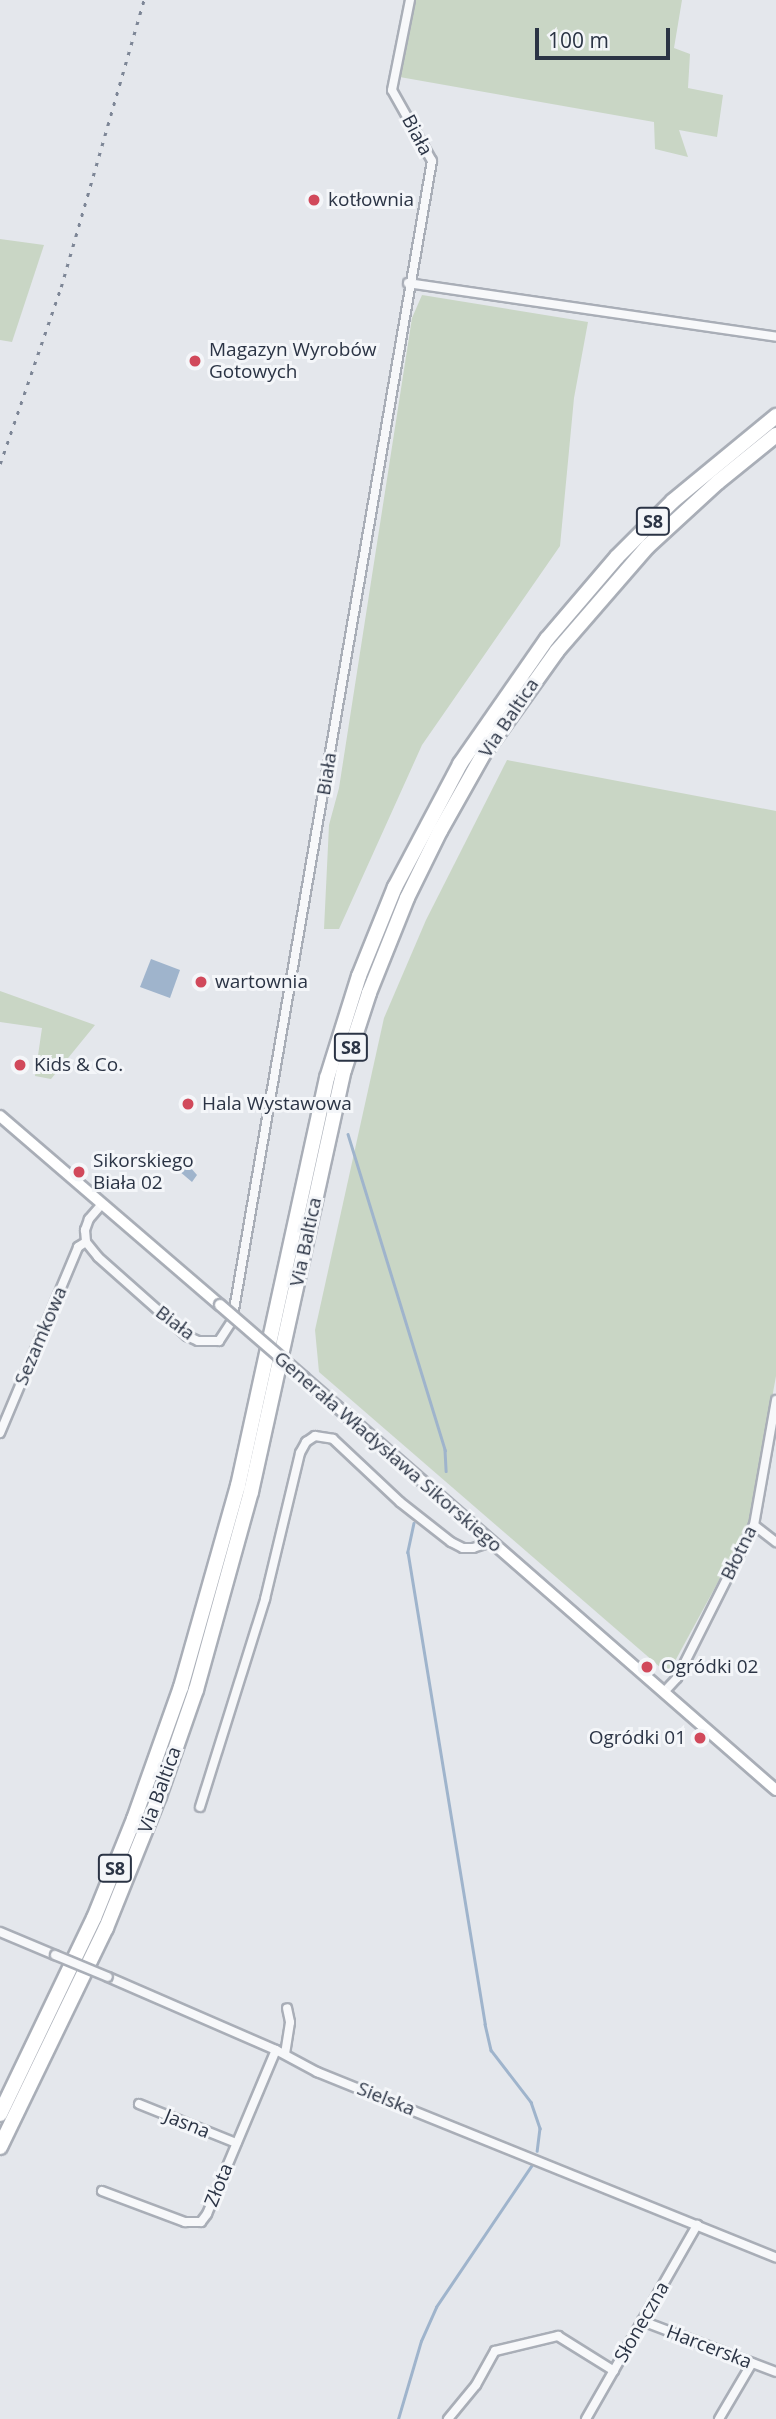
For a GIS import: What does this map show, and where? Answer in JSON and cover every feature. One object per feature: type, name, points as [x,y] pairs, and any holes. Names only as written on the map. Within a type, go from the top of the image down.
[{"type":"highway","name":"Via Baltica","points":[[0,2114],[94,1918],[138,1810],[181,1687],[216,1573],[241,1474],[330,1067],[367,956],[396,887],[460,764],[547,639],[617,557],[673,501],[776,416]]},
{"type":"highway","name":"Via Baltica","points":[[0,2147],[106,1928],[159,1796],[196,1690],[255,1479],[345,1070],[369,993],[407,898],[440,831],[484,753],[572,631],[663,532],[776,435]]},
{"type":"street","name":"Biała","points":[[86,1241],[115,1274],[187,1336],[209,1342],[219,1341],[227,1334],[232,1321],[293,978],[408,283],[432,161],[392,90],[410,0]]},
{"type":"street","points":[[408,283],[776,337]]},
{"type":"street","name":"Generała Władysława Sikorskiego","points":[[0,1116],[776,1790]]},
{"type":"street","points":[[86,1241],[89,1219],[102,1204]]},
{"type":"street","name":"Sezamkowa","points":[[0,1433],[78,1247],[86,1241]]},
{"type":"street","name":"Błotna","points":[[664,1692],[677,1678],[754,1525],[776,1400]]},
{"type":"street","points":[[200,1807],[265,1599],[306,1442],[315,1436],[333,1439],[400,1502],[451,1542],[463,1548],[473,1548],[492,1542]]},
{"type":"street","points":[[754,1525],[776,1542]]},
{"type":"street","name":"Sielska","points":[[0,1932],[276,2050],[317,2071],[776,2257]]},
{"type":"street","points":[[285,2054],[290,2022],[287,2008]]},
{"type":"street","name":"Złota","points":[[102,2191],[196,2223],[207,2214],[276,2050]]},
{"type":"street","name":"Jasna","points":[[139,2104],[236,2143]]},
{"type":"street","name":"Słoneczna","points":[[586,2419],[697,2225]]},
{"type":"street","name":"Harcerska","points":[[642,2321],[776,2372]]},
{"type":"street","points":[[448,2419],[476,2385],[495,2351],[558,2336],[614,2371]]},
{"type":"street","points":[[719,2419],[752,2363]]},
{"type":"green space","points":[[414,0],[682,0],[674,48],[690,54],[688,88],[723,95],[717,137],[679,130],[688,157],[655,149],[654,122],[394,76]]},
{"type":"green space","points":[[0,239],[44,245],[12,342],[0,340]]},
{"type":"green space","points":[[422,295],[588,322],[574,398],[560,546],[422,745],[339,929],[324,929],[329,825],[339,788],[412,318]]},
{"type":"green space","points":[[507,760],[776,811],[776,1376],[749,1525],[668,1674],[319,1372],[315,1330],[384,1018],[426,920]]},
{"type":"green space","points":[[0,991],[95,1025],[51,1079],[35,1076],[42,1028],[0,1022]]},
{"type":"water","points":[[151,959],[180,970],[170,998],[140,987]]},
{"type":"water","points":[[183,1159],[197,1175],[192,1182],[179,1171],[181,1169],[177,1164]]},
{"type":"waterway","points":[[348,1134],[445,1450],[446,1471]]},
{"type":"waterway","points":[[414,1523],[408,1552],[485,2024],[491,2050],[531,2102],[540,2128],[537,2151]]},
{"type":"waterway","points":[[398,2419],[421,2341],[436,2307],[531,2166]]},
{"type":"railway","points":[[0,464],[61,287],[144,0]]},
{"type":"place","name":"kotłownia","points":[[314,200]]},
{"type":"place","name":"Magazyn Wyrobów Gotowych","points":[[195,361]]},
{"type":"place","name":"wartownia","points":[[201,982]]},
{"type":"place","name":"Kids & Co.","points":[[20,1065]]},
{"type":"place","name":"Hala Wystawowa","points":[[188,1104]]},
{"type":"place","name":"Sikorskiego Biała 02","points":[[79,1172]]},
{"type":"place","name":"Ogródki 02","points":[[647,1667]]},
{"type":"place","name":"Ogródki 01","points":[[700,1738]]}]
